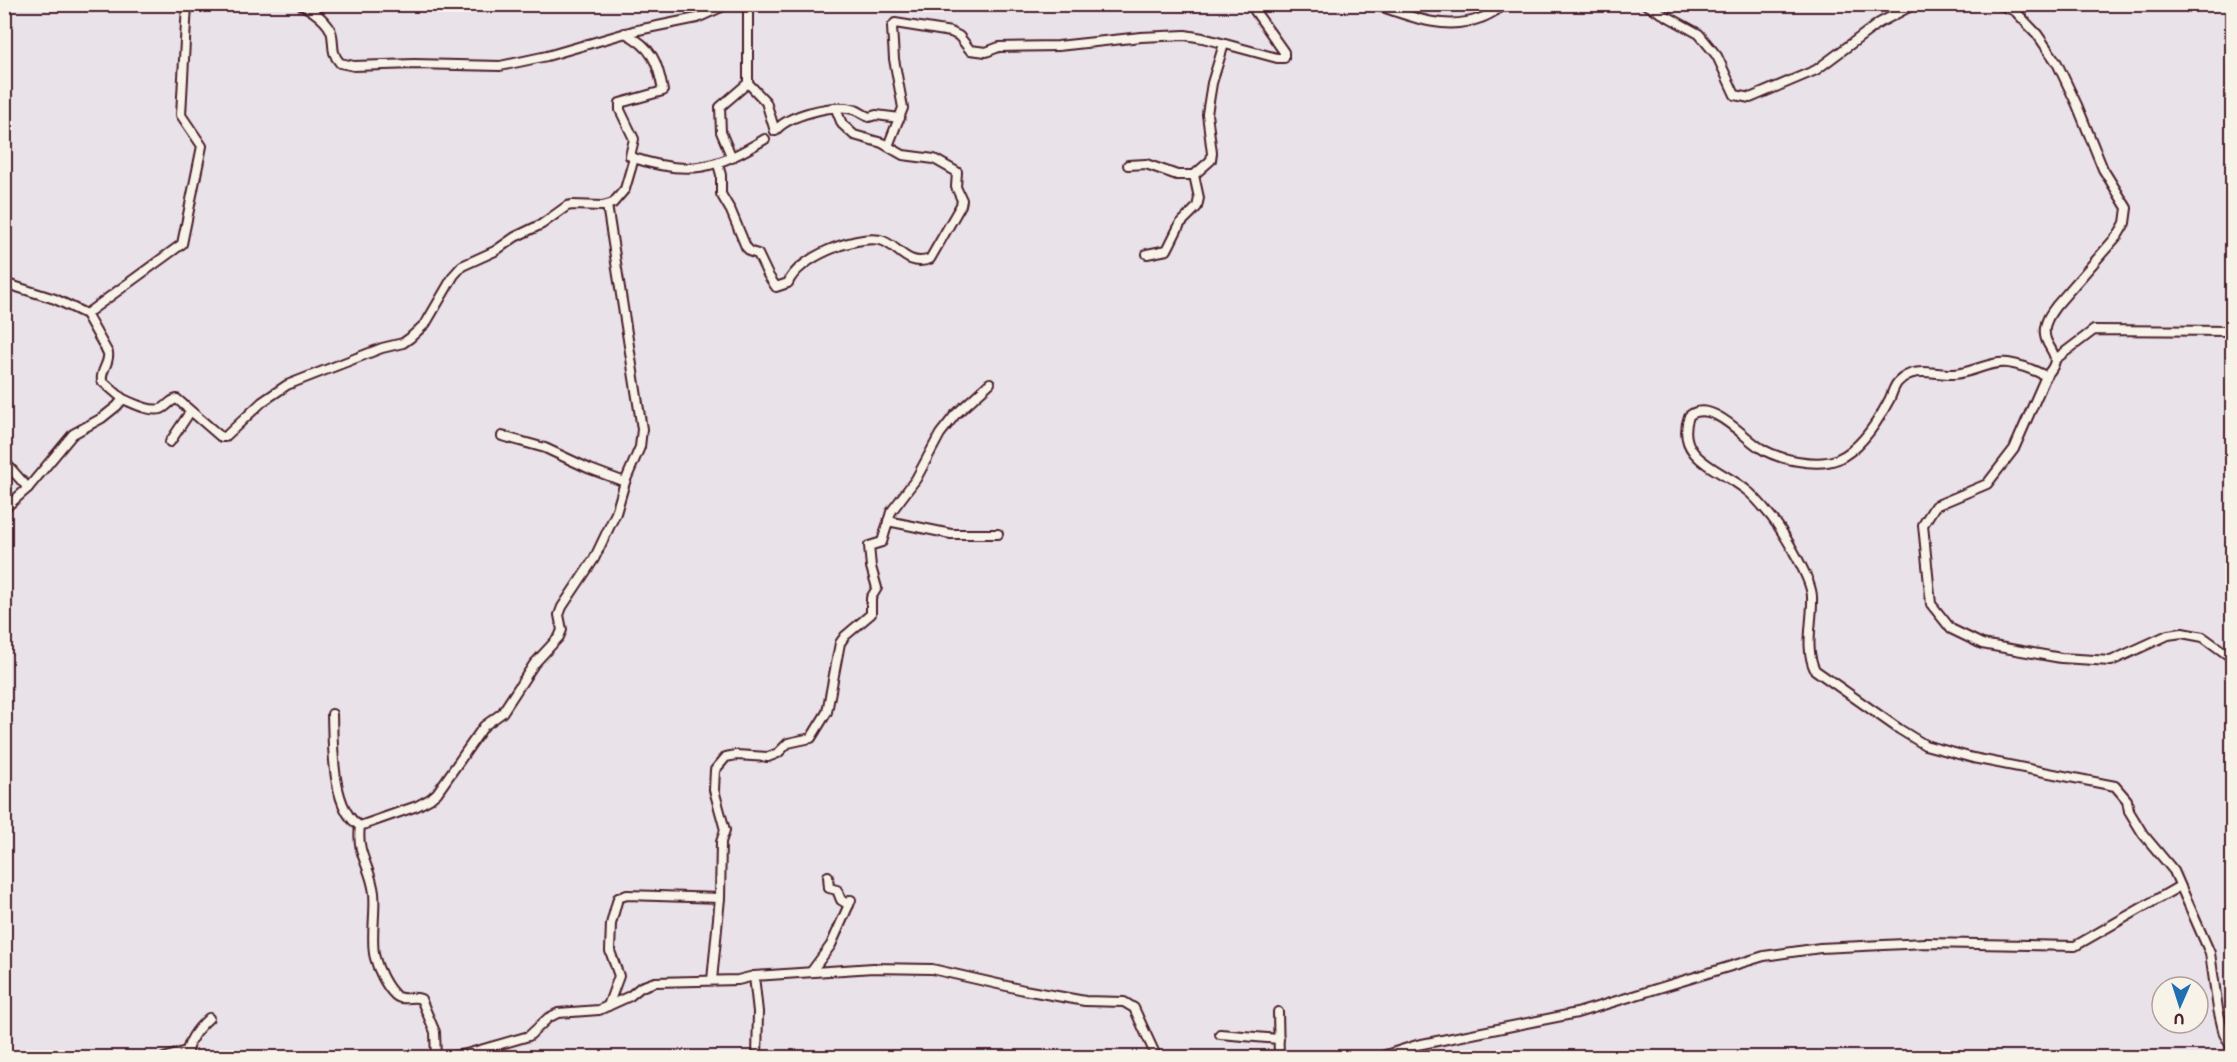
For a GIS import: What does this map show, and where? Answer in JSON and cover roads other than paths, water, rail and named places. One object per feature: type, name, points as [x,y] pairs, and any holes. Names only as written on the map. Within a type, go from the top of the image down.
[{"type":"street","points":[[86,314],[182,244],[201,146],[181,115],[187,4]]},
{"type":"street","points":[[299,4],[307,7],[328,26],[332,34],[332,49],[340,63],[354,66],[414,64],[500,66],[547,56],[626,33],[697,18],[728,4]]},
{"type":"street","points":[[748,4],[748,83],[766,102],[775,131],[788,121],[828,108],[854,109],[869,117],[900,118]]},
{"type":"street","points":[[888,146],[903,108],[892,42],[892,27],[895,23],[951,32],[959,36],[970,50],[979,52],[999,47],[1058,46],[1153,36],[1195,36],[1277,58],[1285,56],[1250,4]]},
{"type":"street","points":[[1374,4],[1432,24],[1455,23],[1480,18],[1506,4]]},
{"type":"street","points":[[1645,4],[1698,34],[1717,56],[1735,95],[1740,98],[1750,98],[1816,70],[1879,23],[1915,4]]},
{"type":"street","points":[[1998,4],[2015,11],[2037,34],[2057,63],[2103,169],[2127,208],[2125,223],[2118,235],[2048,318],[2045,335],[2057,358]]},
{"type":"street","points":[[626,33],[639,40],[655,58],[663,91],[620,103],[620,110],[634,139],[630,156],[677,169],[718,164],[765,139]]},
{"type":"street","points":[[1128,165],[1146,164],[1177,175],[1194,175],[1211,160],[1207,114],[1212,83],[1224,44]]},
{"type":"street","points":[[732,158],[721,132],[720,107],[748,83]]},
{"type":"street","points":[[718,164],[721,175],[721,194],[746,247],[758,254],[773,284],[779,287],[788,283],[795,270],[843,243],[879,240],[903,255],[917,261],[924,261],[933,255],[962,202],[956,187],[958,174],[941,161],[903,155],[888,146],[854,135],[842,124],[836,109]]},
{"type":"street","points":[[4,283],[55,298],[86,314],[108,353],[109,358],[101,376],[102,381],[123,399],[155,409],[161,409],[175,399],[225,437],[262,402],[287,385],[382,348],[403,343],[411,338],[426,322],[454,275],[462,266],[495,251],[515,237],[542,224],[567,206],[608,206],[626,189],[634,158]]},
{"type":"street","points":[[1147,254],[1167,250],[1180,224],[1197,207],[1198,194],[1194,175]]},
{"type":"street","points":[[332,714],[334,759],[339,789],[349,819],[360,826],[392,816],[430,799],[484,726],[502,713],[534,664],[559,638],[562,630],[559,615],[562,607],[598,550],[616,513],[625,482],[636,459],[642,429],[608,206]]},
{"type":"street","points":[[2232,331],[2094,330],[2057,358],[2054,368],[2046,376],[2014,449],[1987,484],[1935,506],[1923,525],[1931,604],[1951,629],[1982,644],[2050,656],[2111,661],[2168,635],[2182,633],[2204,637],[2232,658]]},
{"type":"street","points":[[2046,376],[2029,367],[2005,362],[1956,374],[1914,371],[1897,383],[1882,413],[1859,445],[1835,460],[1815,462],[1779,457],[1760,448],[1739,431],[1708,412],[1699,411],[1689,416],[1687,437],[1692,451],[1705,464],[1746,489],[1785,535],[1812,594],[1810,642],[1815,670],[1925,745],[1973,758],[2115,786],[2127,800],[2129,811],[2143,834],[2174,871],[2210,953],[2220,1017],[2224,1034],[2232,1048]]},
{"type":"street","points":[[712,980],[720,898],[721,842],[725,830],[715,794],[715,770],[726,757],[736,755],[768,757],[778,753],[788,743],[811,738],[827,712],[840,643],[871,614],[871,598],[877,588],[871,567],[869,546],[881,544],[894,508],[916,479],[948,423],[990,383]]},
{"type":"street","points":[[4,509],[28,488],[73,434],[102,418],[123,399]]},
{"type":"street","points":[[170,442],[190,412]]},
{"type":"street","points":[[502,436],[545,448],[601,474],[625,482]]},
{"type":"street","points":[[4,461],[28,488]]},
{"type":"street","points":[[888,521],[951,534],[998,534]]},
{"type":"street","points":[[360,826],[358,843],[368,869],[374,896],[374,956],[380,972],[396,995],[400,998],[416,996],[421,999],[435,1032],[436,1058]]},
{"type":"street","points":[[811,972],[831,945],[850,902],[841,900],[837,890],[829,888],[828,876]]},
{"type":"street","points":[[1377,1058],[1417,1045],[1577,1013],[1764,956],[1820,948],[1926,943],[2075,946],[2180,886]]},
{"type":"street","points":[[608,1006],[619,976],[610,951],[610,924],[618,898],[627,895],[720,898]]},
{"type":"street","points":[[442,1058],[466,1054],[529,1036],[548,1018],[558,1013],[599,1010],[655,982],[738,980],[754,976],[873,968],[932,969],[1085,1001],[1124,1002],[1134,1008],[1157,1058]]},
{"type":"street","points":[[754,976],[758,1012],[757,1058]]},
{"type":"street","points":[[1278,1012],[1279,1058]]},
{"type":"street","points":[[164,1058],[187,1054],[198,1029],[209,1018]]},
{"type":"street","points":[[1220,1034],[1279,1039]]}]
